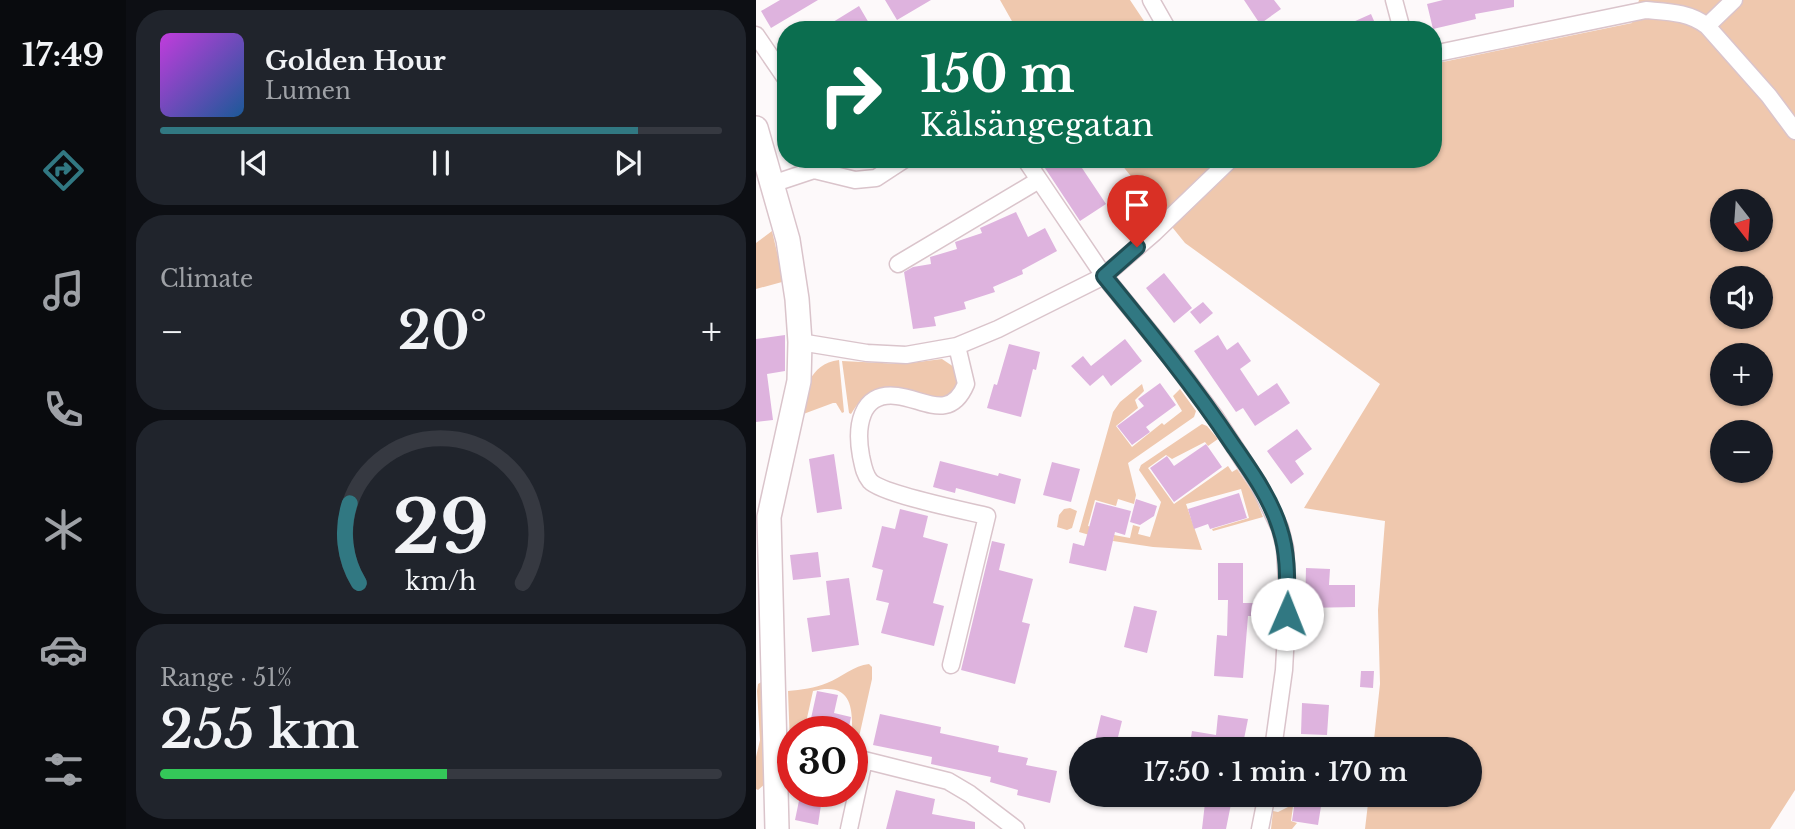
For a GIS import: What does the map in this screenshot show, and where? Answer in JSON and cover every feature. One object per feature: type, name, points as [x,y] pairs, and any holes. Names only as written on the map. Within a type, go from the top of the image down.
[{"type":"street","points":[[1151,0],[1163,21]]},
{"type":"street","points":[[1394,0],[1400,21]]},
{"type":"street","points":[[1707,26],[1734,0]]},
{"type":"street","points":[[1442,52],[1646,10],[1681,14],[1698,19],[1707,26],[1769,96],[1795,131]]},
{"type":"street","points":[[756,35],[777,66]]},
{"type":"street","points":[[756,128],[788,240],[800,341],[799,381],[769,517],[777,829]]},
{"type":"street","points":[[772,184],[810,168]]},
{"type":"street","points":[[825,168],[855,180],[876,178],[891,168]]},
{"type":"street","points":[[1031,168],[1104,276],[1215,417],[1258,483],[1280,528],[1285,555],[1287,614],[1284,670],[1275,737]]},
{"type":"street","points":[[800,341],[867,353],[906,355],[957,346],[998,329],[1104,276],[1154,233],[1222,168]]},
{"type":"street","points":[[898,264],[1039,180]]},
{"type":"street","points":[[951,664],[988,516],[895,492],[871,481],[864,470],[858,430],[863,412],[880,397],[896,396],[940,406],[954,401],[966,384],[957,346]]},
{"type":"street","points":[[849,829],[864,760],[948,781],[1016,829]]},
{"type":"street","points":[[1260,829],[1264,807]]},
{"type":"shaded area","points":[[1000,0],[1130,0],[1144,21],[1012,21]]},
{"type":"shaded area","points":[[1639,0],[1795,0],[1795,790],[1770,829],[1365,829],[1368,807],[1482,807],[1482,737],[1374,737],[1380,684],[1378,610],[1385,521],[1304,508],[1380,384],[1185,243],[1124,168],[1442,168],[1442,62],[1632,23]]},
{"type":"shaded area","points":[[772,231],[782,282],[756,289],[756,243]]},
{"type":"shaded area","points":[[942,359],[954,367],[958,384],[950,393],[940,398],[929,398],[881,390],[867,395],[851,414],[849,413],[842,361],[902,364]]},
{"type":"shaded area","points":[[839,360],[844,412],[833,403],[798,416],[806,388],[815,373],[821,367]]},
{"type":"shaded area","points":[[1142,384],[1144,391],[1135,400],[1138,408],[1116,426],[1132,447],[1182,411],[1173,396],[1180,389],[1196,411],[1194,417],[1128,463],[1136,495],[1134,504],[1118,499],[1116,506],[1095,500],[1088,526],[1109,532],[1107,540],[1079,532],[1113,412],[1120,402]]},
{"type":"shaded area","points":[[1202,424],[1218,439],[1208,446],[1205,442],[1172,459],[1166,455],[1148,468],[1174,504],[1228,466],[1232,472],[1237,469],[1254,494],[1263,517],[1213,531],[1212,529],[1249,518],[1241,489],[1186,504],[1202,550],[1113,541],[1114,535],[1130,538],[1133,525],[1140,527],[1138,534],[1150,537],[1161,502],[1139,470],[1141,465]]},
{"type":"shaded area","points":[[1064,509],[1077,511],[1072,528],[1067,530],[1057,527],[1059,515]]},
{"type":"shaded area","points":[[869,664],[872,667],[864,716],[851,716],[845,695],[827,689],[813,691],[807,716],[789,716],[788,691],[822,685]]},
{"type":"shaded area","points":[[763,681],[766,783],[758,790],[756,757],[760,740],[757,691],[758,684]]},
{"type":"shaded area","points":[[1293,807],[1291,821],[1297,823],[1292,829],[1271,829],[1273,811]]},
{"type":"building","points":[[780,0],[818,0],[783,21],[777,21],[777,24],[771,28],[761,11]]},
{"type":"building","points":[[885,0],[931,0],[897,20]]},
{"type":"building","points":[[1244,0],[1274,0],[1281,9],[1264,21],[1258,21]]},
{"type":"building","points":[[1443,0],[1514,0],[1514,7],[1475,14],[1476,19],[1442,27],[1442,21],[1431,21],[1427,4]]},
{"type":"building","points":[[859,6],[868,21],[835,21]]},
{"type":"building","points":[[1371,14],[1374,21],[1355,21]]},
{"type":"building","points":[[1045,168],[1082,168],[1106,204],[1080,221]]},
{"type":"building","points":[[1016,212],[1028,237],[1045,228],[1057,251],[1022,270],[1023,274],[993,287],[995,292],[964,302],[966,309],[934,317],[936,326],[913,329],[904,272],[913,267],[931,264],[930,257],[957,249],[955,242],[982,233],[980,228]]},
{"type":"building","points":[[1164,273],[1192,308],[1174,323],[1146,288]]},
{"type":"building","points":[[1203,302],[1213,313],[1200,324],[1190,312]]},
{"type":"building","points":[[785,335],[785,371],[767,374],[773,420],[756,422],[756,339]]},
{"type":"building","points":[[1218,335],[1227,350],[1238,342],[1251,361],[1240,369],[1258,396],[1277,383],[1290,403],[1255,426],[1243,408],[1236,412],[1194,351]]},
{"type":"building","points":[[1125,339],[1142,361],[1111,386],[1103,375],[1090,386],[1071,366],[1083,356],[1091,366]]},
{"type":"building","points":[[1009,344],[1040,352],[1021,417],[987,408]]},
{"type":"building","points":[[1160,383],[1176,405],[1146,427],[1150,432],[1132,445],[1117,426],[1144,406],[1138,399]]},
{"type":"building","points":[[1297,429],[1312,449],[1295,461],[1304,474],[1291,484],[1267,451]]},
{"type":"building","points":[[1206,444],[1222,467],[1174,502],[1150,468],[1167,456],[1174,466]]},
{"type":"building","points":[[834,454],[842,509],[817,513],[809,459]]},
{"type":"building","points":[[940,461],[1021,479],[1015,504],[956,488],[955,493],[933,487]]},
{"type":"building","points":[[1052,462],[1080,469],[1071,502],[1043,495]]},
{"type":"building","points":[[1239,493],[1247,518],[1210,529],[1208,524],[1194,529],[1188,509]]},
{"type":"building","points":[[1136,499],[1157,506],[1154,516],[1140,525],[1130,522]]},
{"type":"building","points":[[1096,502],[1131,511],[1125,535],[1115,532],[1106,571],[1069,563],[1073,543],[1084,546]]},
{"type":"building","points":[[900,509],[928,516],[923,537],[948,544],[933,603],[944,606],[934,646],[881,633],[889,603],[876,600],[883,570],[872,567],[882,526],[895,529]]},
{"type":"building","points":[[992,541],[1005,544],[999,570],[1033,579],[1022,622],[1030,624],[1015,684],[961,670]]},
{"type":"building","points":[[818,552],[821,577],[793,580],[790,555]]},
{"type":"building","points":[[1218,563],[1243,563],[1243,603],[1254,603],[1254,616],[1248,616],[1243,678],[1214,676],[1217,635],[1227,636],[1228,600],[1218,600]]},
{"type":"building","points":[[1306,568],[1330,569],[1329,585],[1355,585],[1355,607],[1305,608]]},
{"type":"building","points":[[849,578],[859,645],[812,652],[807,618],[830,615],[826,581]]},
{"type":"building","points":[[1134,606],[1157,611],[1147,653],[1124,647]]},
{"type":"building","points":[[1361,671],[1374,671],[1373,688],[1360,687]]},
{"type":"building","points":[[817,691],[838,695],[834,713],[847,716],[812,716]]},
{"type":"building","points":[[1302,703],[1329,705],[1327,735],[1301,734]]},
{"type":"building","points":[[880,714],[941,727],[940,733],[999,746],[998,752],[1028,758],[1026,765],[1057,771],[1050,803],[1017,795],[1018,790],[990,782],[991,777],[931,764],[932,757],[873,745]]},
{"type":"building","points":[[1101,715],[1122,721],[1118,737],[1096,737]]},
{"type":"building","points":[[1218,715],[1248,719],[1244,737],[1191,737],[1192,731],[1216,735]]},
{"type":"building","points":[[896,790],[935,799],[932,814],[975,822],[975,829],[886,829]]},
{"type":"building","points":[[798,807],[821,807],[818,825],[795,820]]},
{"type":"building","points":[[1205,807],[1230,807],[1226,829],[1202,829]]},
{"type":"building","points":[[1294,807],[1321,807],[1318,825],[1292,821]]},
{"type":"route","points":[[1137,247],[1104,276],[1215,417],[1258,483],[1280,528],[1285,548],[1287,614]]}]
